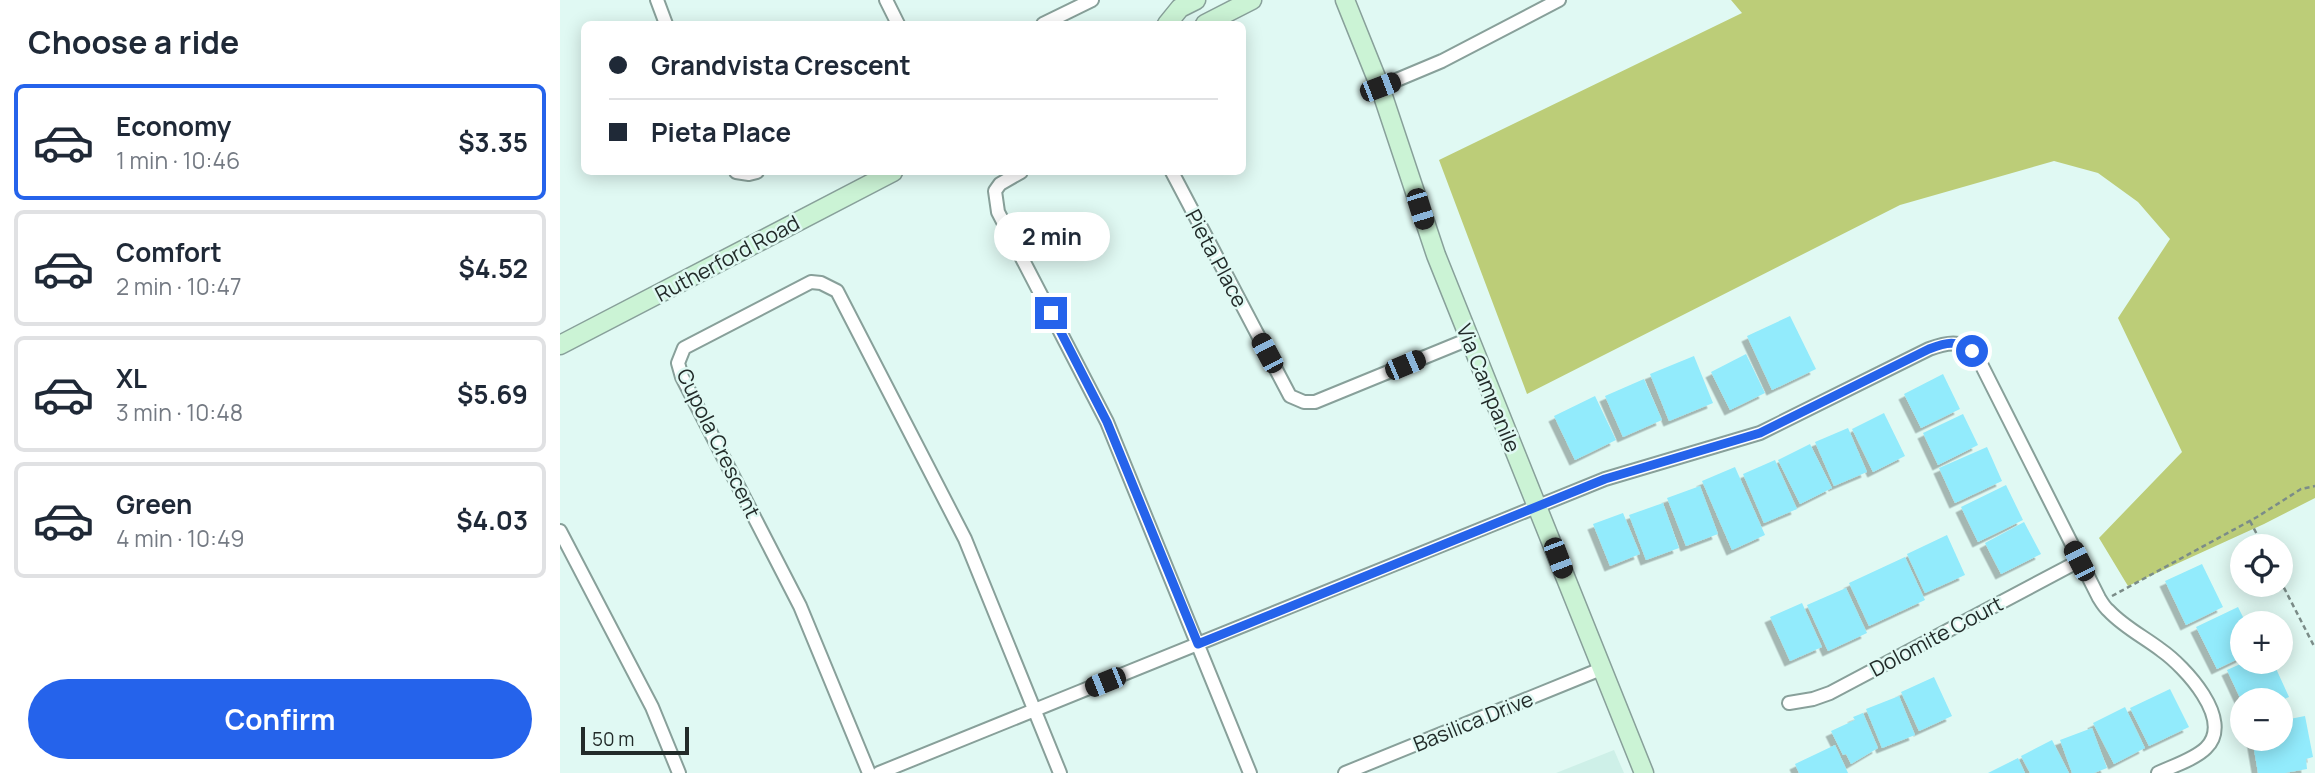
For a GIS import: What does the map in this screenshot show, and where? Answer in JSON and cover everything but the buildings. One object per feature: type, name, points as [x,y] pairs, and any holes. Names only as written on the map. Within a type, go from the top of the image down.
[{"type":"street","points":[[657,0],[665,21]]},
{"type":"street","points":[[886,0],[896,21]]},
{"type":"street","points":[[1049,21],[1092,0]]},
{"type":"street","points":[[1169,21],[1180,8],[1196,0]]},
{"type":"street","points":[[1211,21],[1252,0]]},
{"type":"street","name":"Via Campanile","points":[[1345,0],[1380,87],[1432,245],[1644,773]]},
{"type":"street","points":[[1380,87],[1442,61],[1559,0]]},
{"type":"street","name":"Rutherford Road","points":[[560,345],[887,175]]},
{"type":"street","points":[[1016,175],[999,184],[995,191],[998,212],[1107,422],[1250,773]]},
{"type":"street","name":"Pieta Place","points":[[1174,175],[1290,396],[1304,402],[1315,402],[1469,339]]},
{"type":"street","name":"Cupola Crescent","points":[[869,773],[800,606],[682,377],[678,363],[684,348],[811,282],[821,283],[837,291],[965,539],[1060,773]]},
{"type":"street","points":[[879,773],[1625,471],[1760,433],[1929,349],[1944,344],[1961,343],[1972,351],[1980,362],[2079,561],[2108,611],[2162,650],[2183,669],[2203,694],[2213,715],[2213,738],[2205,749],[2158,773]]},
{"type":"street","points":[[560,531],[652,706],[679,773]]},
{"type":"street","name":"Dolomite Court","points":[[1789,703],[1830,693],[2079,561]]},
{"type":"street","name":"Basilica Drive","points":[[1345,773],[1601,668]]},
{"type":"path","points":[[2112,596],[2250,521],[2301,489],[2315,486]]},
{"type":"path","points":[[2250,521],[2257,534]]},
{"type":"path","points":[[2289,597],[2315,648]]},
{"type":"shaded area","points":[[1614,750],[1624,773],[1556,773]]},
{"type":"green space","points":[[1731,0],[2315,0],[2315,498],[2242,534],[2230,534],[2230,540],[2128,586],[2099,538],[2182,452],[2118,318],[2170,239],[2138,202],[2098,173],[2054,161],[1900,205],[1527,394],[1439,160],[1742,13]]},
{"type":"route","points":[[1051,313],[1122,454],[1198,644],[1625,471],[1760,433],[1929,349],[1944,344],[1961,343],[1972,351]]}]
